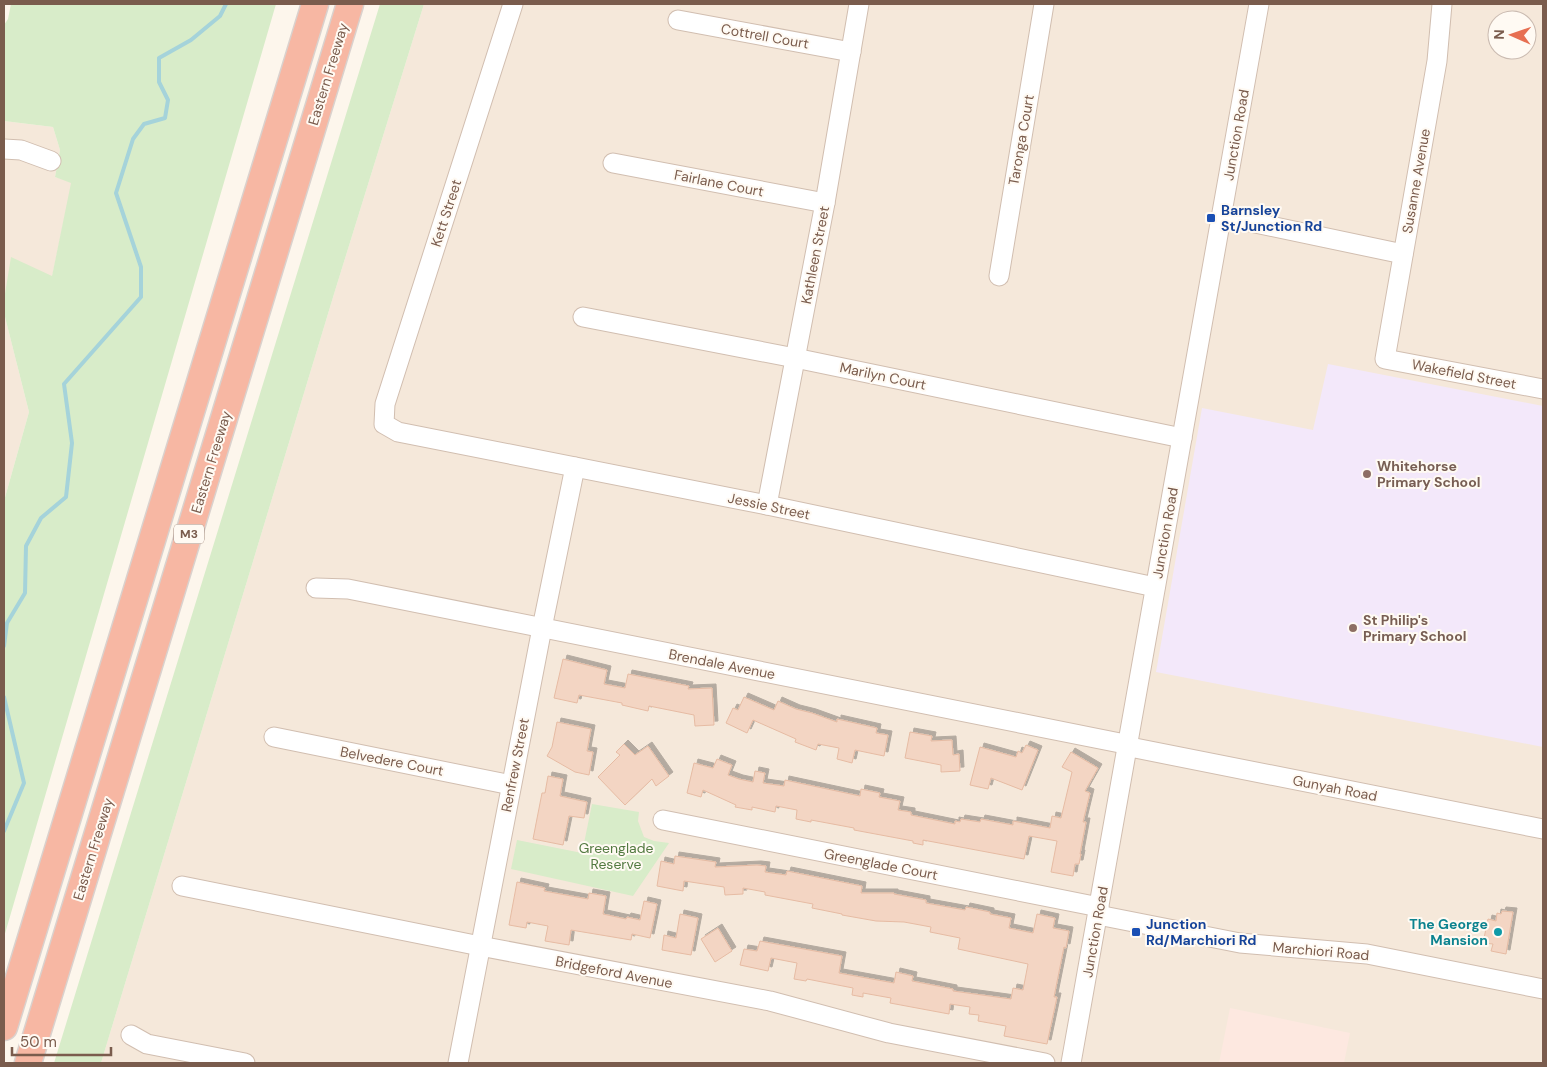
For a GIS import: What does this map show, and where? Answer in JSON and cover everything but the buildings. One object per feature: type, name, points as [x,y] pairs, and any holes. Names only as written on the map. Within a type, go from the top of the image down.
[{"type":"highway","name":"M3","points":[[4,1027],[315,4]]},
{"type":"highway","name":"Eastern Freeway","points":[[28,1063],[350,4]]},
{"type":"street","name":"Kett Street","points":[[384,424],[386,404],[513,4]]},
{"type":"street","name":"Kathleen Street","points":[[767,505],[825,203],[859,4]]},
{"type":"street","name":"Taronga Court","points":[[999,276],[1044,4]]},
{"type":"street","name":"Junction Road","points":[[1076,1062],[1099,911],[1258,4]]},
{"type":"street","name":"Susanne Avenue","points":[[1385,359],[1437,61],[1442,4]]},
{"type":"street","name":"Cottrell Court","points":[[678,20],[851,52]]},
{"type":"street","points":[[4,149],[21,150],[51,161]]},
{"type":"street","name":"Fairlane Court","points":[[613,164],[825,203]]},
{"type":"street","points":[[1222,216],[1403,254]]},
{"type":"street","name":"Marilyn Court","points":[[583,317],[796,358],[1182,438]]},
{"type":"street","name":"Wakefield Street","points":[[1385,359],[1543,389]]},
{"type":"street","name":"Jessie Street","points":[[384,424],[398,432],[767,505],[1155,586]]},
{"type":"street","name":"Renfrew Street","points":[[458,1063],[511,785],[575,467]]},
{"type":"street","name":"Brendale Avenue","points":[[316,588],[348,589],[1128,746]]},
{"type":"street","name":"Belvedere Court","points":[[274,737],[511,785]]},
{"type":"street","name":"Gunyah Road","points":[[1128,746],[1543,829]]},
{"type":"street","name":"Greenglade Court","points":[[663,820],[1099,911]]},
{"type":"street","name":"Bridgeford Avenue","points":[[182,886],[480,946],[770,1001],[889,1033],[1045,1063]]},
{"type":"street","name":"Marchiori Road","points":[[1099,911],[1240,943],[1367,954],[1543,989]]},
{"type":"street","points":[[131,1035],[147,1044],[245,1063]]},
{"type":"shaded area","points":[[424,4],[1543,4],[1543,1063],[101,1063]]},
{"type":"shaded area","points":[[4,121],[53,127],[60,150],[55,177],[72,182],[52,277],[4,300]]},
{"type":"shaded area","points":[[4,313],[29,412],[4,501]]},
{"type":"shaded area","points":[[1328,364],[1543,406],[1543,747],[1156,672],[1202,408],[1313,430]]},
{"type":"shaded area","points":[[1230,1008],[1350,1033],[1344,1063],[1219,1063]]},
{"type":"green space","points":[[11,4],[276,4],[4,937],[4,501],[29,412],[4,313],[4,300],[11,257],[52,276],[71,183],[55,177],[60,150],[53,127],[4,121],[4,25],[8,19]]},
{"type":"green space","points":[[380,4],[424,4],[101,1063],[54,1063]]},
{"type":"green space","name":"Greenglade Reserve","points":[[592,804],[639,812],[638,821],[644,837],[654,841],[669,843],[633,896],[511,869],[517,840],[582,853]]},
{"type":"waterway","points":[[4,646],[7,623],[25,593],[26,546],[41,518],[66,497],[72,443],[64,384],[141,297],[141,267],[116,193],[133,139],[144,124],[165,118],[168,100],[159,82],[159,58],[191,40],[220,16],[226,4]]},
{"type":"waterway","points":[[4,697],[24,783],[4,831]]},
{"type":"place","name":"Barnsley St/Junction Rd","points":[[1211,218]]},
{"type":"place","name":"Whitehorse Primary School","points":[[1367,474]]},
{"type":"place","name":"St Philip's Primary School","points":[[1353,628]]},
{"type":"place","name":"Junction Rd/Marchiori Rd","points":[[1136,932]]},
{"type":"place","name":"The George Mansion","points":[[1498,932]]}]
